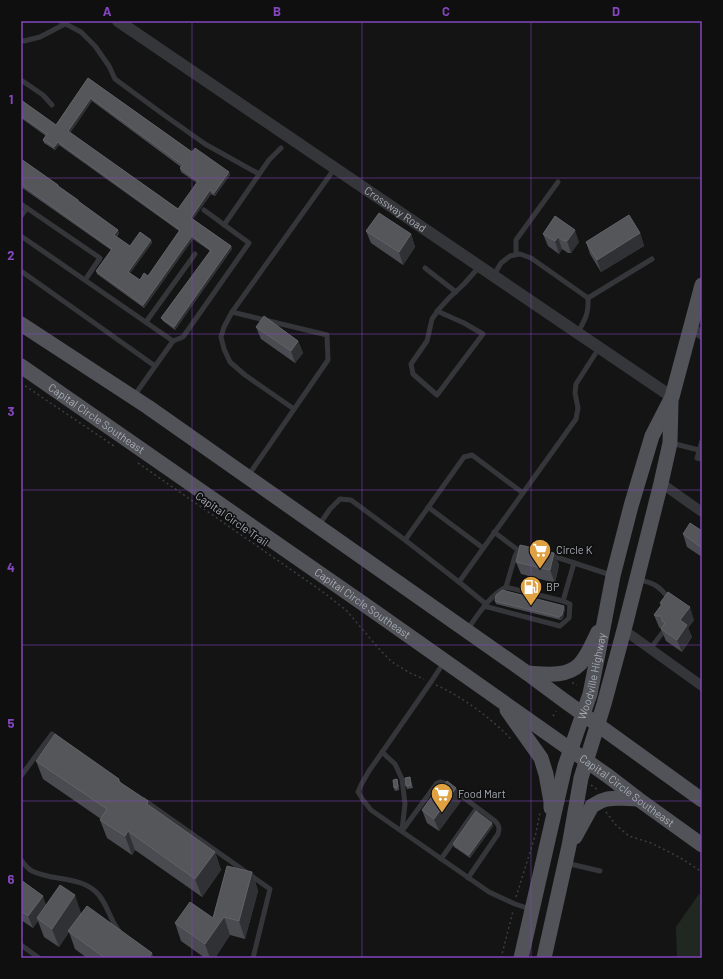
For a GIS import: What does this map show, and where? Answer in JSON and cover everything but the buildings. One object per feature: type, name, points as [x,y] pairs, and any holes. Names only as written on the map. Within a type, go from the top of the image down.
[{"type":"main road","name":"Woodville Highway","points":[[521,958],[565,766],[590,694],[612,576],[652,436],[672,397],[696,331],[701,292]]},
{"type":"main road","points":[[21,324],[134,397],[248,476],[527,673],[702,800]]},
{"type":"main road","name":"Capital Circle Southeast","points":[[21,366],[445,661],[608,776],[702,845]]},
{"type":"main road","name":"Woodville Highway","points":[[544,958],[569,846],[582,778],[624,630],[661,483],[670,443],[672,397]]},
{"type":"main road","points":[[527,673],[549,675],[558,674],[570,670],[579,664],[605,619]]},
{"type":"main road","points":[[501,701],[541,758],[546,774],[551,802],[548,835]]},
{"type":"main road","points":[[569,846],[592,806],[607,799],[638,799]]},
{"type":"street","name":"Crossway Road","points":[[118,21],[672,397]]},
{"type":"street","points":[[661,483],[702,512]]},
{"type":"street","points":[[624,630],[702,686]]},
{"type":"lane","points":[[21,40],[24,41],[40,37],[62,22],[81,32],[95,46],[109,66],[114,79],[205,144],[259,174]]},
{"type":"lane","points":[[21,80],[42,95],[52,105]]},
{"type":"lane","points":[[224,225],[269,160],[281,148]]},
{"type":"lane","points":[[294,409],[230,362],[221,337],[224,327],[232,312],[335,168]]},
{"type":"lane","points":[[516,254],[516,240],[558,182]]},
{"type":"lane","points":[[21,204],[100,258],[85,280]]},
{"type":"lane","points":[[21,216],[27,208]]},
{"type":"lane","points":[[134,397],[173,341],[183,337],[249,243],[204,210]]},
{"type":"lane","points":[[21,236],[173,341]]},
{"type":"lane","points":[[146,322],[195,254]]},
{"type":"lane","points":[[493,276],[501,263],[510,256],[520,254],[532,258],[588,298]]},
{"type":"lane","points":[[588,298],[652,259]]},
{"type":"lane","points":[[437,311],[464,323],[483,334],[437,395],[413,374],[411,364],[427,341],[432,320],[437,311],[480,266]]},
{"type":"lane","points":[[425,268],[456,292]]},
{"type":"lane","points":[[21,271],[155,366]]},
{"type":"lane","points":[[578,332],[585,320],[588,308],[588,298]]},
{"type":"lane","points":[[232,312],[327,335],[328,360],[248,476]]},
{"type":"lane","points":[[459,582],[576,419],[578,408],[575,393],[576,384],[600,347]]},
{"type":"lane","points":[[702,441],[697,458],[702,459]]},
{"type":"lane","points":[[670,443],[699,450]]},
{"type":"lane","points":[[405,540],[464,457],[472,454],[523,492]]},
{"type":"lane","points":[[318,526],[330,509],[340,499],[351,500],[459,582],[485,605],[560,626],[569,618],[570,604],[506,587],[499,590],[485,605],[466,630]]},
{"type":"lane","points":[[428,507],[483,548]]},
{"type":"lane","points":[[494,532],[518,550],[528,548]]},
{"type":"lane","points":[[506,587],[518,550]]},
{"type":"lane","points":[[541,552],[612,576]]},
{"type":"lane","points":[[563,601],[574,563]]},
{"type":"lane","points":[[636,579],[653,583],[667,596]]},
{"type":"lane","points":[[650,649],[663,632]]},
{"type":"lane","points":[[445,661],[369,771],[358,792],[371,810],[468,878],[489,892],[532,910]]},
{"type":"lane","points":[[21,776],[52,734],[65,744]]},
{"type":"lane","points":[[382,752],[395,764],[402,779],[405,804],[402,831]]},
{"type":"lane","points":[[402,831],[436,783],[444,783],[498,824],[498,834],[468,878]]},
{"type":"lane","points":[[142,798],[270,889],[253,958]]},
{"type":"lane","points":[[441,859],[477,808]]},
{"type":"lane","points":[[21,860],[31,870],[46,876],[83,884],[95,891],[104,904],[114,925],[125,937]]},
{"type":"lane","points":[[565,863],[600,871]]},
{"type":"lane","points":[[21,945],[39,958]]},
{"type":"path","points":[[21,383],[119,450]]},
{"type":"path","name":"Capital Circle Trail","points":[[138,463],[323,592],[346,610],[392,662],[423,679]]},
{"type":"path","points":[[570,683],[577,685]]},
{"type":"path","points":[[438,686],[468,703],[495,724],[516,744]]},
{"type":"path","points":[[553,716],[556,711]]},
{"type":"path","points":[[590,784],[598,790],[599,794]]},
{"type":"path","points":[[605,809],[606,813],[616,825],[629,836],[651,843],[679,857],[702,872]]},
{"type":"path","points":[[501,958],[518,889],[536,833],[540,812]]},
{"type":"shaded area","points":[[699,894],[702,896],[702,958],[677,958],[676,927]]},
{"type":"place","name":"Circle K","points":[[540,570]]},
{"type":"place","name":"BP","points":[[531,606]]},
{"type":"place","name":"Food Mart","points":[[442,814]]}]
